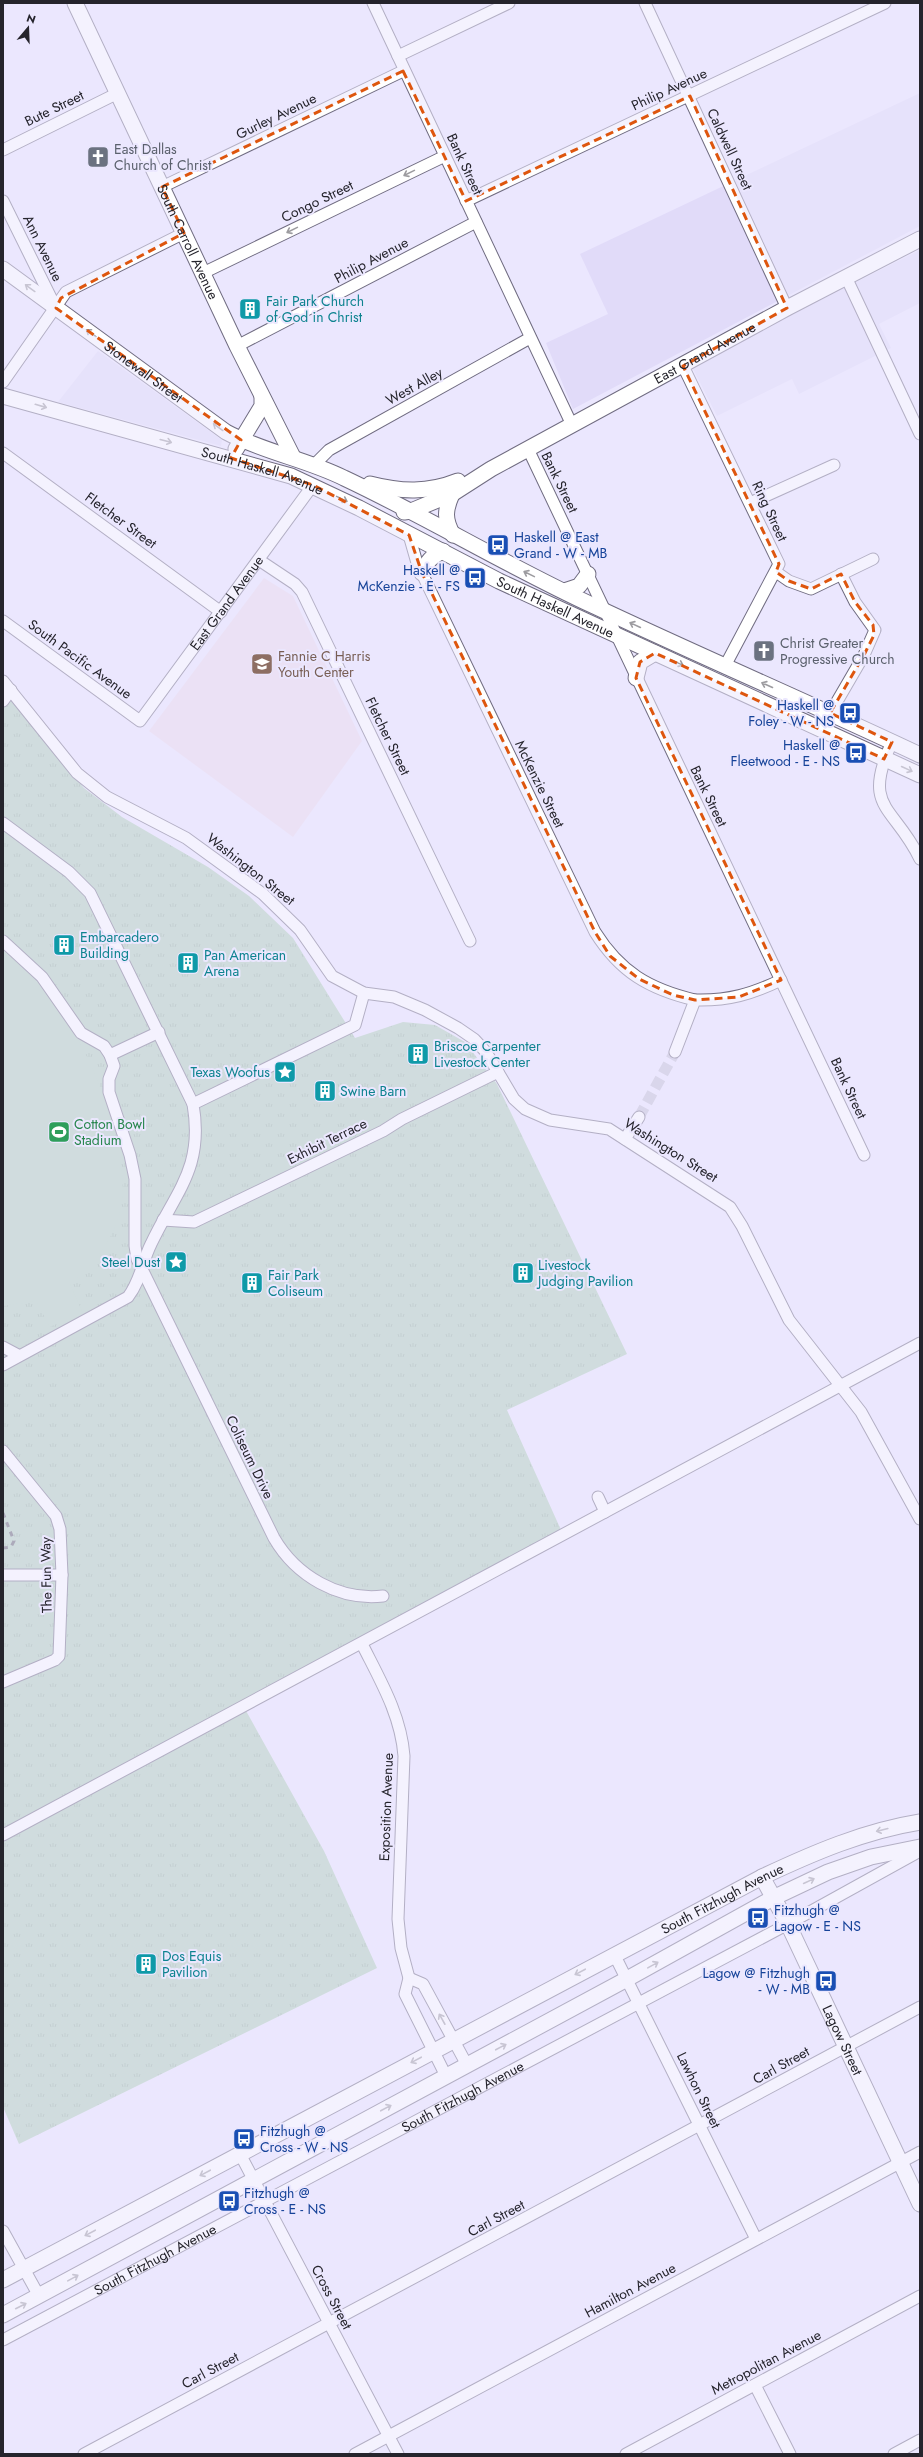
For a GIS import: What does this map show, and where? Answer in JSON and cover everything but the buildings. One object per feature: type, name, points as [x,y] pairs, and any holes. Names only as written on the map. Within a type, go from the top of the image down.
[{"type":"main road","name":"South Carroll Avenue","points":[[75,3],[262,397],[269,406],[293,457]]},
{"type":"main road","name":"East Grand Avenue","points":[[359,508],[390,513],[411,511],[452,494],[491,469],[683,366],[787,308],[920,239]]},
{"type":"main road","name":"Stonewall Street","points":[[3,268],[226,432],[241,440],[293,457]]},
{"type":"main road","name":"South Haskell Avenue","points":[[3,396],[267,468],[313,485],[443,551],[494,579],[920,775]]},
{"type":"main road","points":[[231,458],[262,406],[262,397]]},
{"type":"main road","name":"South Haskell Avenue","points":[[293,457],[315,464],[411,511],[453,535],[605,611],[920,755]]},
{"type":"main road","name":"East Grand Avenue","points":[[344,478],[402,491],[422,491],[442,487],[491,469]]},
{"type":"main road","points":[[409,535],[411,511],[415,498],[422,491]]},
{"type":"main road","points":[[452,494],[445,513],[446,522],[453,535]]},
{"type":"main road","points":[[422,573],[430,559],[443,551]]},
{"type":"main road","points":[[564,591],[578,586],[588,574]]},
{"type":"main road","points":[[636,678],[640,662],[655,653]]},
{"type":"main road","name":"South Fitzhugh Avenue","points":[[3,2280],[614,1954],[762,1877],[826,1848],[862,1835],[920,1822]]},
{"type":"main road","name":"South Fitzhugh Avenue","points":[[3,2315],[627,1979],[773,1898],[828,1872],[871,1857],[920,1847]]},
{"type":"main road","name":"Lagow Street","points":[[762,1877],[788,1924],[920,2204]]},
{"type":"street","name":"Bank Street","points":[[373,3],[398,56],[403,71],[445,156],[572,425]]},
{"type":"street","points":[[398,56],[509,3]]},
{"type":"street","name":"Caldwell Street","points":[[645,3],[690,96],[787,308]]},
{"type":"street","name":"Philip Avenue","points":[[466,201],[885,3]]},
{"type":"street","name":"Gurley Avenue","points":[[162,187],[403,71]]},
{"type":"street","name":"Bute Street","points":[[3,150],[118,93]]},
{"type":"street","name":"Congo Street","points":[[204,273],[445,156]]},
{"type":"street","name":"Ann Avenue","points":[[3,201],[56,308]]},
{"type":"street","name":"Philip Avenue","points":[[238,346],[476,222]]},
{"type":"street","points":[[3,382],[66,292],[184,233]]},
{"type":"street","points":[[846,277],[920,434]]},
{"type":"street","name":"West Alley","points":[[315,464],[329,450],[530,338]]},
{"type":"street","name":"Ring Street","points":[[683,366],[779,564],[776,572]]},
{"type":"street","name":"Bank Street","points":[[528,449],[864,1155]]},
{"type":"street","name":"Fletcher Street","points":[[3,453],[221,612]]},
{"type":"street","points":[[750,503],[834,465]]},
{"type":"street","name":"East Grand Avenue","points":[[140,721],[313,485]]},
{"type":"street","name":"McKenzie Street","points":[[409,535],[422,573],[602,944],[610,956],[639,979],[656,989],[695,1000],[739,997],[756,992],[781,980]]},
{"type":"street","points":[[725,666],[776,572],[789,581],[811,589],[873,559]]},
{"type":"street","name":"Fletcher Street","points":[[259,560],[295,584],[302,592],[470,940]]},
{"type":"street","points":[[821,729],[864,655],[875,630],[855,602],[842,574]]},
{"type":"street","name":"South Pacific Avenue","points":[[3,621],[140,721]]},
{"type":"street","name":"Washington Street","points":[[3,681],[65,759],[91,785],[122,806],[186,838],[234,872],[286,914],[300,930],[332,976],[364,993],[394,997],[453,1024],[474,1039],[498,1072],[514,1099],[525,1109],[550,1120],[609,1129],[730,1207],[742,1226],[789,1320],[860,1412],[920,1519]]},
{"type":"street","points":[[3,701],[11,690]]},
{"type":"street","points":[[892,742],[884,759],[878,790],[883,806],[911,840],[920,859]]},
{"type":"street","points":[[3,823],[69,872],[90,893],[193,1104],[196,1138],[190,1172],[148,1250],[137,1285],[128,1297],[18,1355],[3,1365]]},
{"type":"street","points":[[3,941],[42,977],[81,1033],[104,1046],[110,1055],[159,1032]]},
{"type":"street","points":[[193,1104],[355,1025],[364,993]]},
{"type":"street","points":[[675,1052],[695,1000]]},
{"type":"street","name":"Coliseum Drive","points":[[110,1055],[114,1066],[108,1085],[130,1155],[135,1179],[135,1246],[142,1272],[282,1552],[302,1571],[334,1590],[364,1598],[382,1596]]},
{"type":"street","name":"Exhibit Terrace","points":[[164,1220],[194,1222],[383,1131],[402,1119],[498,1072]]},
{"type":"street","points":[[625,1139],[639,1117]]},
{"type":"street","points":[[3,1835],[362,1644],[920,1343]]},
{"type":"street","points":[[3,1346],[18,1355]]},
{"type":"street","name":"The Fun Way","points":[[3,1451],[56,1516],[60,1529],[62,1575],[59,1656],[55,1660],[3,1682]]},
{"type":"street","points":[[598,1497],[605,1512]]},
{"type":"street","points":[[3,1575],[62,1575]]},
{"type":"street","name":"Exposition Avenue","points":[[362,1644],[387,1696],[402,1733],[404,1756],[398,1919],[401,1948],[410,1978],[405,1994],[446,2076]]},
{"type":"street","name":"South Fitzhugh Avenue","points":[[3,2340],[264,2200],[788,1924],[920,1851]]},
{"type":"street","name":"Lawhon Street","points":[[614,1954],[756,2239]]},
{"type":"street","points":[[410,1978],[423,1984],[467,2065]]},
{"type":"street","name":"Carl Street","points":[[84,2454],[700,2126],[920,2007]]},
{"type":"street","name":"Hamilton Avenue","points":[[355,2454],[920,2152]]},
{"type":"street","name":"Cross Street","points":[[240,2154],[398,2454]]},
{"type":"street","points":[[3,2230],[39,2296]]},
{"type":"street","name":"Metropolitan Avenue","points":[[626,2454],[920,2296]]},
{"type":"street","points":[[755,2385],[790,2454]]},
{"type":"street","points":[[894,2454],[920,2440]]},
{"type":"highlighted area","points":[[403,71],[466,201],[690,96],[787,308],[683,366],[779,564],[776,572],[789,581],[811,589],[841,574],[855,602],[873,625],[874,635],[830,713],[892,742],[884,759],[655,653],[640,662],[636,678],[781,980],[739,997],[695,1000],[673,995],[639,979],[610,956],[595,932],[422,573],[409,535],[313,485],[231,458],[241,440],[56,308],[61,298],[184,233],[162,187]]},
{"type":"shaded area","points":[[920,93],[920,226],[573,409],[546,343],[608,314],[580,254]]},
{"type":"shaded area","points":[[920,250],[920,303],[879,324],[891,348],[799,394],[792,379],[717,416],[691,365]]},
{"type":"shaded area","points":[[98,351],[222,440],[221,446],[58,402]]},
{"type":"shaded area","name":"Fannie C Harris Youth Center","points":[[264,578],[293,596],[362,741],[293,837],[149,731]]},
{"type":"green space","points":[[3,690],[84,788],[122,817],[208,867],[249,896],[293,938],[355,1038],[403,1022],[435,1025],[465,1042],[497,1084],[627,1354],[507,1410],[561,1530],[245,1709],[324,1851],[377,1968],[19,2144],[3,2107]]},
{"type":"green space","name":"Cotton Bowl Stadium","points":[[3,954],[28,972],[51,998],[73,1030],[92,1067],[107,1105],[117,1142],[122,1177],[121,1207],[114,1230],[109,1240],[95,1259],[70,1284],[82,1311],[50,1327],[36,1301],[3,1306]]},
{"type":"tunnel","points":[[639,1117],[675,1052]]},
{"type":"railway","points":[[3,1513],[14,1541],[11,1547],[3,1548]]},
{"type":"place","name":"East Dallas Church of Christ","points":[[98,157]]},
{"type":"place","name":"Fair Park Church of God in Christ","points":[[250,309]]},
{"type":"place","name":"Haskell @ East Grand - W - MB","points":[[498,545]]},
{"type":"place","name":"Haskell @ McKenzie - E - FS","points":[[475,578]]},
{"type":"place","name":"Christ Greater Progressive Church","points":[[764,651]]},
{"type":"place","name":"Fannie C Harris Youth Center","points":[[262,664]]},
{"type":"place","name":"Haskell @ Foley - W - NS","points":[[850,713]]},
{"type":"place","name":"Haskell @ Fleetwood - E - NS","points":[[856,753]]},
{"type":"place","name":"Embarcadero Building","points":[[64,945]]},
{"type":"place","name":"Pan American Arena","points":[[188,963]]},
{"type":"place","name":"Briscoe Carpenter Livestock Center","points":[[418,1054]]},
{"type":"place","name":"Texas Woofus","points":[[285,1072]]},
{"type":"place","name":"Swine Barn","points":[[325,1091]]},
{"type":"place","name":"Cotton Bowl Stadium","points":[[59,1132]]},
{"type":"place","name":"Steel Dust","points":[[176,1262]]},
{"type":"place","name":"Livestock Judging Pavilion","points":[[523,1273]]},
{"type":"place","name":"Fair Park Coliseum","points":[[252,1283]]},
{"type":"place","name":"Fitzhugh @ Lagow - E - NS","points":[[758,1918]]},
{"type":"place","name":"Dos Equis Pavilion","points":[[146,1964]]},
{"type":"place","name":"Lagow @ Fitzhugh - W - MB","points":[[826,1981]]},
{"type":"place","name":"Fitzhugh @ Cross - W - NS","points":[[244,2139]]},
{"type":"place","name":"Fitzhugh @ Cross - E - NS","points":[[229,2201]]}]
